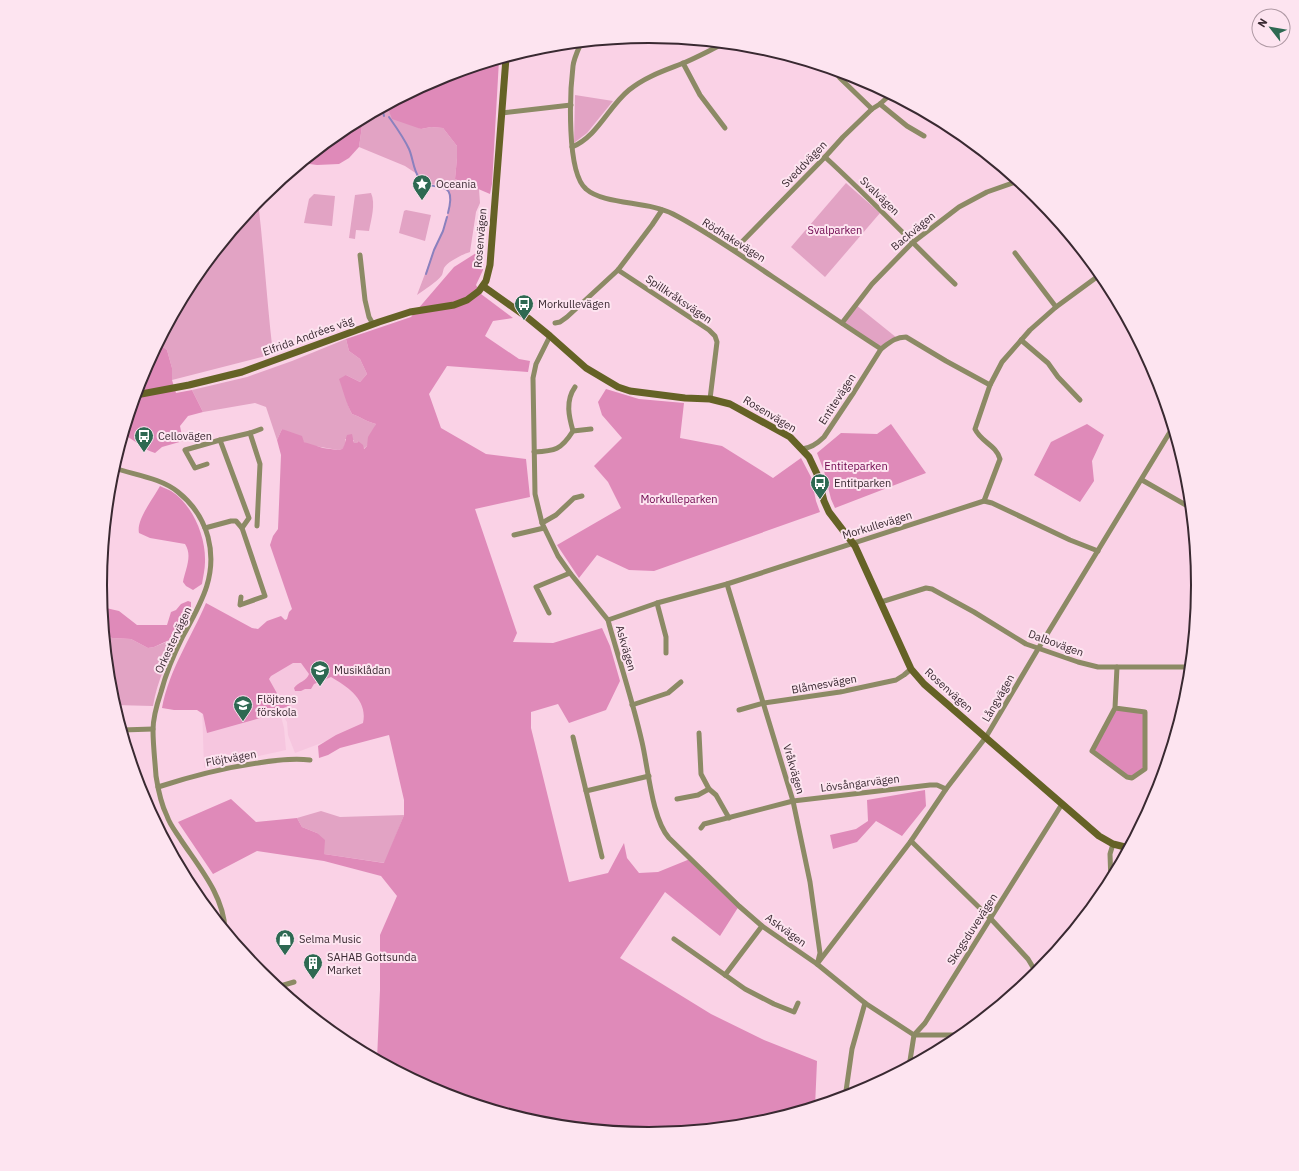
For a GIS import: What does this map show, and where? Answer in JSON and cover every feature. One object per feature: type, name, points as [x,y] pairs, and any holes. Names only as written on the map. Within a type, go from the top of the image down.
[{"type":"street","name":"Rödhakevägen","points":[[579,48],[573,64],[571,105],[572,147],[576,170],[586,189],[605,198],[655,207],[672,213],[734,250],[880,349]]},
{"type":"street","points":[[572,147],[582,143],[590,136],[629,89],[650,76],[717,48]]},
{"type":"street","name":"Rosenvägen","points":[[506,62],[490,265],[486,281],[483,286],[528,318],[586,368],[618,387],[630,391],[684,398],[710,399],[737,407],[790,437],[809,457],[817,474],[824,501],[829,512],[855,546],[911,669],[924,684],[1099,836],[1113,844],[1124,847]]},
{"type":"street","points":[[683,63],[700,95],[724,128]]},
{"type":"street","points":[[840,78],[872,109]]},
{"type":"street","name":"Sveddvägen","points":[[734,250],[843,137],[872,109],[886,98]]},
{"type":"street","points":[[880,104],[907,126],[924,136]]},
{"type":"street","points":[[502,113],[571,105]]},
{"type":"street","name":"Svalvägen","points":[[825,157],[892,220],[912,243],[954,284]]},
{"type":"street","name":"Backvägen","points":[[842,323],[872,284],[912,243],[959,207],[987,192],[1012,183]]},
{"type":"street","points":[[555,323],[560,322],[567,317],[618,270],[662,210]]},
{"type":"street","points":[[1015,253],[1056,307]]},
{"type":"street","points":[[360,255],[365,300],[369,317],[373,324]]},
{"type":"street","name":"Spillkråksvägen","points":[[618,270],[709,330],[715,336],[716,342],[710,399]]},
{"type":"street","points":[[1096,277],[1056,307],[1030,330],[1002,362],[990,384],[975,429],[977,434],[995,448],[1000,459],[984,501],[992,503],[1070,540],[1098,551]]},
{"type":"street","name":"Elfrida Andrées väg","points":[[142,394],[242,372],[410,312],[454,305],[474,295],[483,286]]},
{"type":"street","points":[[550,336],[536,364],[533,378],[535,494],[543,525],[558,556],[608,620]]},
{"type":"street","points":[[880,349],[894,339],[906,337],[946,361],[990,384]]},
{"type":"street","points":[[1021,340],[1048,363],[1058,377],[1080,400]]},
{"type":"street","name":"Entitevägen","points":[[802,448],[813,446],[824,437],[880,349]]},
{"type":"street","points":[[534,452],[560,448],[568,440],[573,431],[569,415],[570,394],[575,387]]},
{"type":"street","points":[[207,464],[195,468],[185,450],[261,429]]},
{"type":"street","points":[[573,431],[591,429]]},
{"type":"street","name":"Långvägen","points":[[817,964],[986,737],[1170,432]]},
{"type":"street","points":[[250,433],[260,464],[257,526]]},
{"type":"street","points":[[220,440],[249,518],[242,528]]},
{"type":"street","name":"Orkestervägen","points":[[119,470],[160,482],[178,492],[193,506],[205,528],[211,555],[208,584],[196,613],[170,664],[161,692],[153,729],[158,787],[166,816],[207,878],[219,900],[225,923]]},
{"type":"street","points":[[1142,480],[1186,505]]},
{"type":"street","points":[[514,535],[543,525],[574,498],[582,496]]},
{"type":"street","name":"Morkullevägen","points":[[608,620],[727,584],[852,542],[941,516],[984,501]]},
{"type":"street","points":[[205,528],[231,521],[236,521],[242,528],[265,596],[240,605],[241,597]]},
{"type":"street","points":[[549,613],[536,587],[570,573]]},
{"type":"street","name":"Vråkvägen","points":[[727,584],[793,801],[811,890],[820,953],[817,964]]},
{"type":"street","name":"Dalbovägen","points":[[881,602],[926,588],[932,589],[974,612],[1026,644],[1078,662],[1098,668],[1185,667]]},
{"type":"street","points":[[657,604],[666,637],[666,653]]},
{"type":"street","name":"Askvägen","points":[[608,620],[632,704],[649,776],[655,810],[665,834],[739,906],[762,926],[817,964],[865,1003],[914,1035]]},
{"type":"street","points":[[1115,708],[1144,712],[1145,769],[1132,778],[1127,777],[1092,751],[1115,708],[1117,667]]},
{"type":"street","name":"Blåmesvägen","points":[[739,710],[764,703],[840,692],[896,680],[911,669]]},
{"type":"street","points":[[632,704],[668,692],[681,682]]},
{"type":"street","points":[[126,730],[153,729]]},
{"type":"street","points":[[699,733],[701,774],[709,789],[716,795],[729,818]]},
{"type":"street","points":[[573,737],[602,857]]},
{"type":"street","name":"Flöjtvägen","points":[[158,787],[198,774],[237,766],[294,758],[310,760]]},
{"type":"street","points":[[586,791],[649,776]]},
{"type":"street","name":"Lövsångarvägen","points":[[701,828],[704,824],[793,801],[930,785],[937,785],[946,789]]},
{"type":"street","points":[[677,799],[698,795],[709,789]]},
{"type":"street","name":"Skogsduvevägen","points":[[914,1035],[925,1023],[1062,804]]},
{"type":"street","points":[[910,841],[991,919],[1028,959],[1033,969]]},
{"type":"street","points":[[1111,871],[1110,854],[1113,844]]},
{"type":"street","points":[[726,975],[762,926]]},
{"type":"street","points":[[674,939],[745,989],[774,1004],[794,1012],[798,1003]]},
{"type":"street","points":[[283,985],[294,982]]},
{"type":"street","points":[[846,1091],[852,1049],[865,1003]]},
{"type":"street","points":[[910,1061],[914,1035],[954,1035]]},
{"type":"shaded area","name":"Musiklådan","points":[[348,629],[390,717],[295,753],[288,735],[287,722],[256,672]]},
{"type":"shaded area","name":"Flöjtens förskola","points":[[250,677],[281,716],[284,728],[286,750],[204,768],[202,705]]},
{"type":"green space","points":[[499,64],[492,184],[490,194],[455,179],[457,146],[443,128],[431,127],[421,129],[392,119],[389,111],[442,84]]},
{"type":"green space","points":[[575,95],[613,101],[587,133],[574,143]]},
{"type":"green space","points":[[389,111],[421,129],[431,127],[443,128],[457,146],[455,179],[479,189],[480,203],[476,212],[470,252],[459,256],[448,263],[440,278],[417,295],[443,231],[451,201],[449,192],[443,187],[424,182],[417,174],[405,166],[359,147],[362,126]]},
{"type":"green space","points":[[362,126],[359,147],[349,158],[339,164],[309,164],[348,134]]},
{"type":"green space","name":"Svalparken","points":[[846,183],[880,213],[825,277],[791,247]]},
{"type":"green space","points":[[371,193],[373,207],[369,231],[356,230],[355,239],[349,238],[355,195]]},
{"type":"green space","points":[[314,194],[335,196],[332,226],[304,223],[309,199]]},
{"type":"green space","points":[[259,210],[273,354],[172,380],[172,368],[167,350],[163,346],[198,284],[219,255]]},
{"type":"green space","points":[[406,210],[431,215],[425,241],[399,233],[404,211]]},
{"type":"green space","points":[[484,248],[483,270],[476,285],[481,294],[513,318],[493,321],[485,336],[519,359],[530,361],[528,372],[447,366],[429,394],[441,428],[486,454],[526,459],[530,497],[475,509],[517,633],[513,642],[553,643],[602,628],[610,646],[620,681],[606,710],[569,723],[558,704],[531,712],[531,728],[569,882],[608,873],[624,843],[627,858],[639,873],[658,872],[690,859],[739,906],[720,936],[665,892],[620,958],[711,1014],[764,1040],[817,1061],[815,1102],[790,1110],[755,1118],[720,1123],[685,1127],[614,1127],[544,1118],[509,1110],[442,1087],[377,1055],[380,990],[380,935],[397,896],[381,876],[324,861],[257,851],[213,874],[178,822],[231,799],[256,822],[297,818],[302,827],[317,833],[325,840],[324,854],[384,863],[404,815],[404,800],[389,735],[340,748],[319,758],[318,746],[336,735],[363,723],[364,715],[360,701],[344,685],[331,677],[314,684],[311,689],[295,691],[294,688],[309,674],[301,663],[293,663],[271,676],[269,679],[279,697],[293,704],[257,719],[207,733],[203,714],[197,710],[174,710],[162,708],[165,694],[175,667],[206,603],[252,628],[258,629],[267,621],[281,616],[285,620],[287,619],[289,612],[292,609],[270,545],[273,536],[278,529],[281,455],[277,440],[282,429],[302,436],[304,442],[323,448],[338,450],[342,449],[345,444],[347,435],[352,434],[354,443],[357,443],[358,441],[363,445],[364,449],[367,446],[368,437],[376,424],[352,414],[346,401],[339,379],[346,375],[360,382],[367,374],[360,359],[349,351],[346,339],[411,317],[454,267]]},
{"type":"green space","points":[[856,305],[897,338],[881,349],[842,323]]},
{"type":"green space","points":[[346,339],[349,351],[360,359],[367,374],[360,382],[346,375],[348,405],[352,414],[376,424],[367,446],[363,449],[358,441],[357,443],[354,443],[354,440],[345,439],[346,445],[342,449],[338,450],[309,445],[282,429],[277,440],[266,407],[255,403],[203,412],[192,390],[247,377]]},
{"type":"green space","points":[[163,347],[167,350],[172,368],[172,380],[176,393],[192,390],[203,412],[188,416],[180,426],[183,441],[162,447],[155,453],[147,450],[128,437],[136,411],[148,378]]},
{"type":"green space","name":"Morkulleparken","points":[[606,389],[639,399],[684,403],[680,438],[722,446],[773,478],[801,458],[811,477],[820,512],[654,571],[629,570],[597,555],[579,578],[557,545],[621,508],[608,482],[594,466],[622,438],[602,415],[598,402]]},
{"type":"green space","name":"Entiteparken","points":[[891,424],[926,473],[835,508],[817,453],[841,433],[877,434]]},
{"type":"green space","points":[[1087,424],[1104,435],[1092,461],[1094,481],[1080,502],[1034,475],[1051,442]]},
{"type":"green space","points":[[160,486],[179,497],[186,504],[197,522],[205,552],[205,562],[202,584],[193,590],[186,586],[183,582],[188,563],[188,553],[185,544],[150,538],[139,533],[142,516]]},
{"type":"green space","points":[[188,601],[191,602],[191,613],[178,636],[154,647],[148,648],[131,639],[110,637],[108,608],[119,611],[137,625],[167,625],[171,612],[176,610],[181,604]]},
{"type":"green space","points":[[110,637],[131,639],[148,648],[178,637],[160,679],[153,706],[120,705]]},
{"type":"green space","points":[[1115,708],[1145,712],[1145,769],[1132,778],[1092,751]]},
{"type":"green space","points":[[925,790],[926,806],[902,836],[876,821],[857,842],[833,849],[830,835],[856,829],[868,821],[867,800]]},
{"type":"green space","points":[[321,811],[340,817],[404,815],[385,863],[324,854],[317,833],[302,827],[297,818]]},
{"type":"waterway","points":[[389,117],[407,145],[415,171],[419,178],[425,183],[447,190],[450,194],[448,213]]},
{"type":"waterway","points":[[426,274],[447,217]]},
{"type":"place","name":"Oceania","points":[[422,201]]},
{"type":"place","name":"Morkullevägen","points":[[524,321]]},
{"type":"place","name":"Cellovägen","points":[[144,453]]},
{"type":"place","name":"Entitparken","points":[[820,500]]},
{"type":"place","name":"Musiklådan","points":[[320,687]]},
{"type":"place","name":"Flöjtens förskola","points":[[243,722]]},
{"type":"place","name":"Selma Music","points":[[285,956]]},
{"type":"place","name":"SAHAB Gottsunda Market","points":[[313,980]]}]
